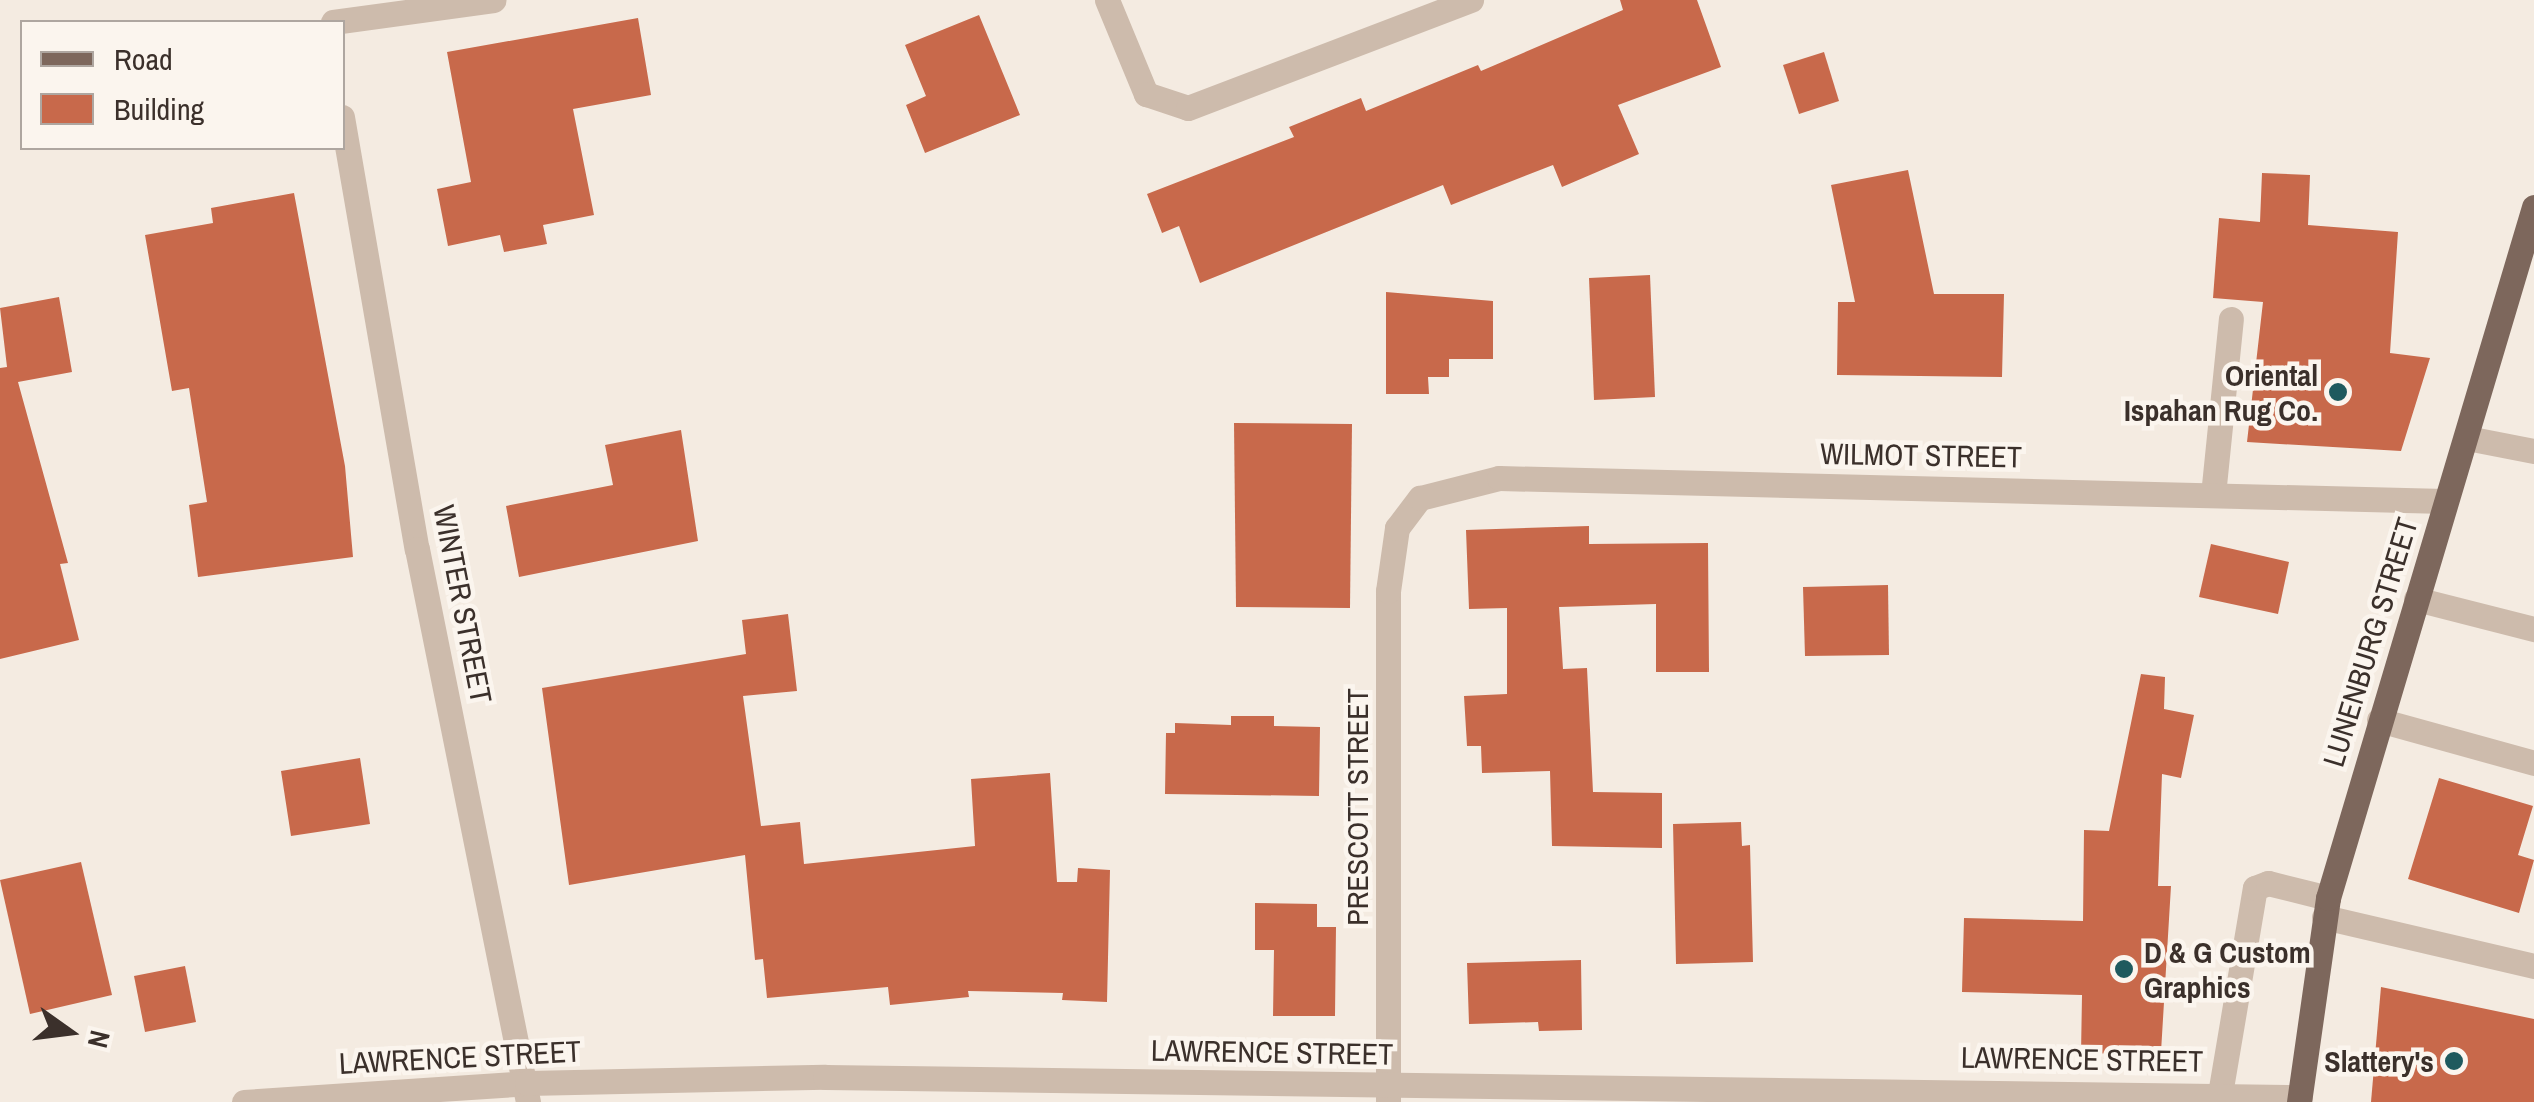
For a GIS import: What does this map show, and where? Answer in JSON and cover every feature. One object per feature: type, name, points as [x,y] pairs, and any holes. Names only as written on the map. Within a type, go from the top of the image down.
[{"type":"main road","name":"LUNENBURG STREET","points":[[2300,1100],[2326,908],[2534,207]]},
{"type":"street","points":[[345,20],[494,0]]},
{"type":"street","points":[[1107,0],[1146,94],[1188,108],[1470,0]]},
{"type":"street","name":"WINTER STREET","points":[[345,134],[418,549],[527,1093]]},
{"type":"street","points":[[2214,495],[2231,318]]},
{"type":"street","points":[[2467,438],[2534,452]]},
{"type":"street","name":"WILMOT STREET","points":[[1406,516],[1420,498],[1498,478],[2446,501]]},
{"type":"street","name":"PRESCOTT STREET","points":[[1388,1094],[1388,590],[1397,528],[1406,516]]},
{"type":"street","points":[[2416,600],[2534,629]]},
{"type":"street","points":[[2380,720],[2534,763]]},
{"type":"street","points":[[2220,1094],[2255,888],[2268,883],[2326,908],[2534,966]]},
{"type":"street","name":"LAWRENCE STREET","points":[[244,1102],[527,1093],[825,1076],[1388,1094],[2220,1094],[2300,1100]]},
{"type":"building","points":[[1620,0],[1697,0],[1721,67],[1618,105],[1639,154],[1562,187],[1553,165],[1451,205],[1443,185],[1200,283],[1179,226],[1162,233],[1147,194],[1294,137],[1289,127],[1361,98],[1366,111],[1478,65],[1481,71],[1623,10]]},
{"type":"building","points":[[979,15],[1020,115],[925,153],[906,105],[926,96],[905,45]]},
{"type":"building","points":[[638,18],[651,95],[573,109],[594,215],[543,225],[547,244],[504,252],[500,235],[448,246],[437,189],[471,182],[447,52]]},
{"type":"building","points":[[1824,52],[1839,101],[1799,114],[1783,65]]},
{"type":"building","points":[[1908,170],[1934,294],[2004,294],[2002,377],[1837,375],[1838,302],[1855,302],[1831,185]]},
{"type":"building","points":[[2262,173],[2310,175],[2308,225],[2398,232],[2390,353],[2430,358],[2401,451],[2247,442],[2263,302],[2213,298],[2219,218],[2260,222]]},
{"type":"building","points":[[294,193],[345,466],[353,557],[198,577],[189,505],[207,502],[189,388],[172,391],[145,235],[213,223],[211,208]]},
{"type":"building","points":[[1650,275],[1655,397],[1594,400],[1589,278]]},
{"type":"building","points":[[1386,292],[1493,301],[1493,359],[1449,359],[1449,377],[1428,377],[1429,394],[1386,394]]},
{"type":"building","points":[[59,297],[72,372],[18,382],[68,563],[60,564],[79,640],[0,659],[0,368],[7,367],[0,308]]},
{"type":"building","points":[[1234,423],[1352,424],[1350,608],[1236,607]]},
{"type":"building","points":[[681,430],[698,541],[519,577],[506,506],[613,485],[605,445]]},
{"type":"building","points":[[1589,526],[1589,544],[1708,543],[1709,672],[1656,672],[1656,604],[1559,607],[1563,669],[1587,668],[1593,792],[1662,793],[1662,848],[1552,846],[1550,771],[1482,773],[1481,746],[1467,746],[1464,696],[1507,694],[1507,608],[1469,609],[1466,530]]},
{"type":"building","points":[[2211,544],[2289,562],[2278,614],[2199,597]]},
{"type":"building","points":[[1888,585],[1889,655],[1805,656],[1803,587]]},
{"type":"building","points":[[788,614],[797,691],[743,696],[761,826],[800,822],[804,864],[975,846],[971,779],[1050,773],[1057,882],[1077,882],[1078,868],[1110,870],[1107,1002],[1062,1000],[1063,993],[968,991],[969,997],[890,1005],[888,987],[767,998],[763,959],[755,960],[745,855],[569,885],[542,688],[746,654],[742,620]]},
{"type":"building","points":[[2141,674],[2165,677],[2164,709],[2194,715],[2181,778],[2162,774],[2158,886],[2171,886],[2161,1052],[2081,1054],[2082,995],[1962,992],[1964,918],[2083,921],[2084,830],[2109,831]]},
{"type":"building","points":[[1231,716],[1274,716],[1274,726],[1320,727],[1319,796],[1165,794],[1166,733],[1175,733],[1175,723],[1231,725]]},
{"type":"building","points":[[360,758],[370,824],[291,836],[281,771]]},
{"type":"building","points":[[2439,778],[2533,806],[2518,855],[2534,860],[2519,913],[2408,879]]},
{"type":"building","points":[[1741,822],[1742,846],[1750,845],[1753,962],[1676,964],[1673,824]]},
{"type":"building","points":[[81,862],[112,995],[30,1014],[0,880]]},
{"type":"building","points":[[1255,903],[1317,904],[1317,927],[1336,927],[1335,1016],[1273,1016],[1274,950],[1255,950]]},
{"type":"building","points":[[1581,960],[1582,1030],[1539,1031],[1538,1022],[1469,1024],[1467,963]]},
{"type":"building","points":[[185,966],[196,1022],[145,1032],[134,976]]},
{"type":"building","name":"Slattery's","points":[[2381,987],[2534,1019],[2534,1102],[2371,1102]]},
{"type":"place","name":"Oriental Ispahan Rug Co.","points":[[2338,392]]},
{"type":"place","name":"D & G Custom Graphics","points":[[2124,969]]},
{"type":"place","name":"Slattery's","points":[[2454,1061]]}]
